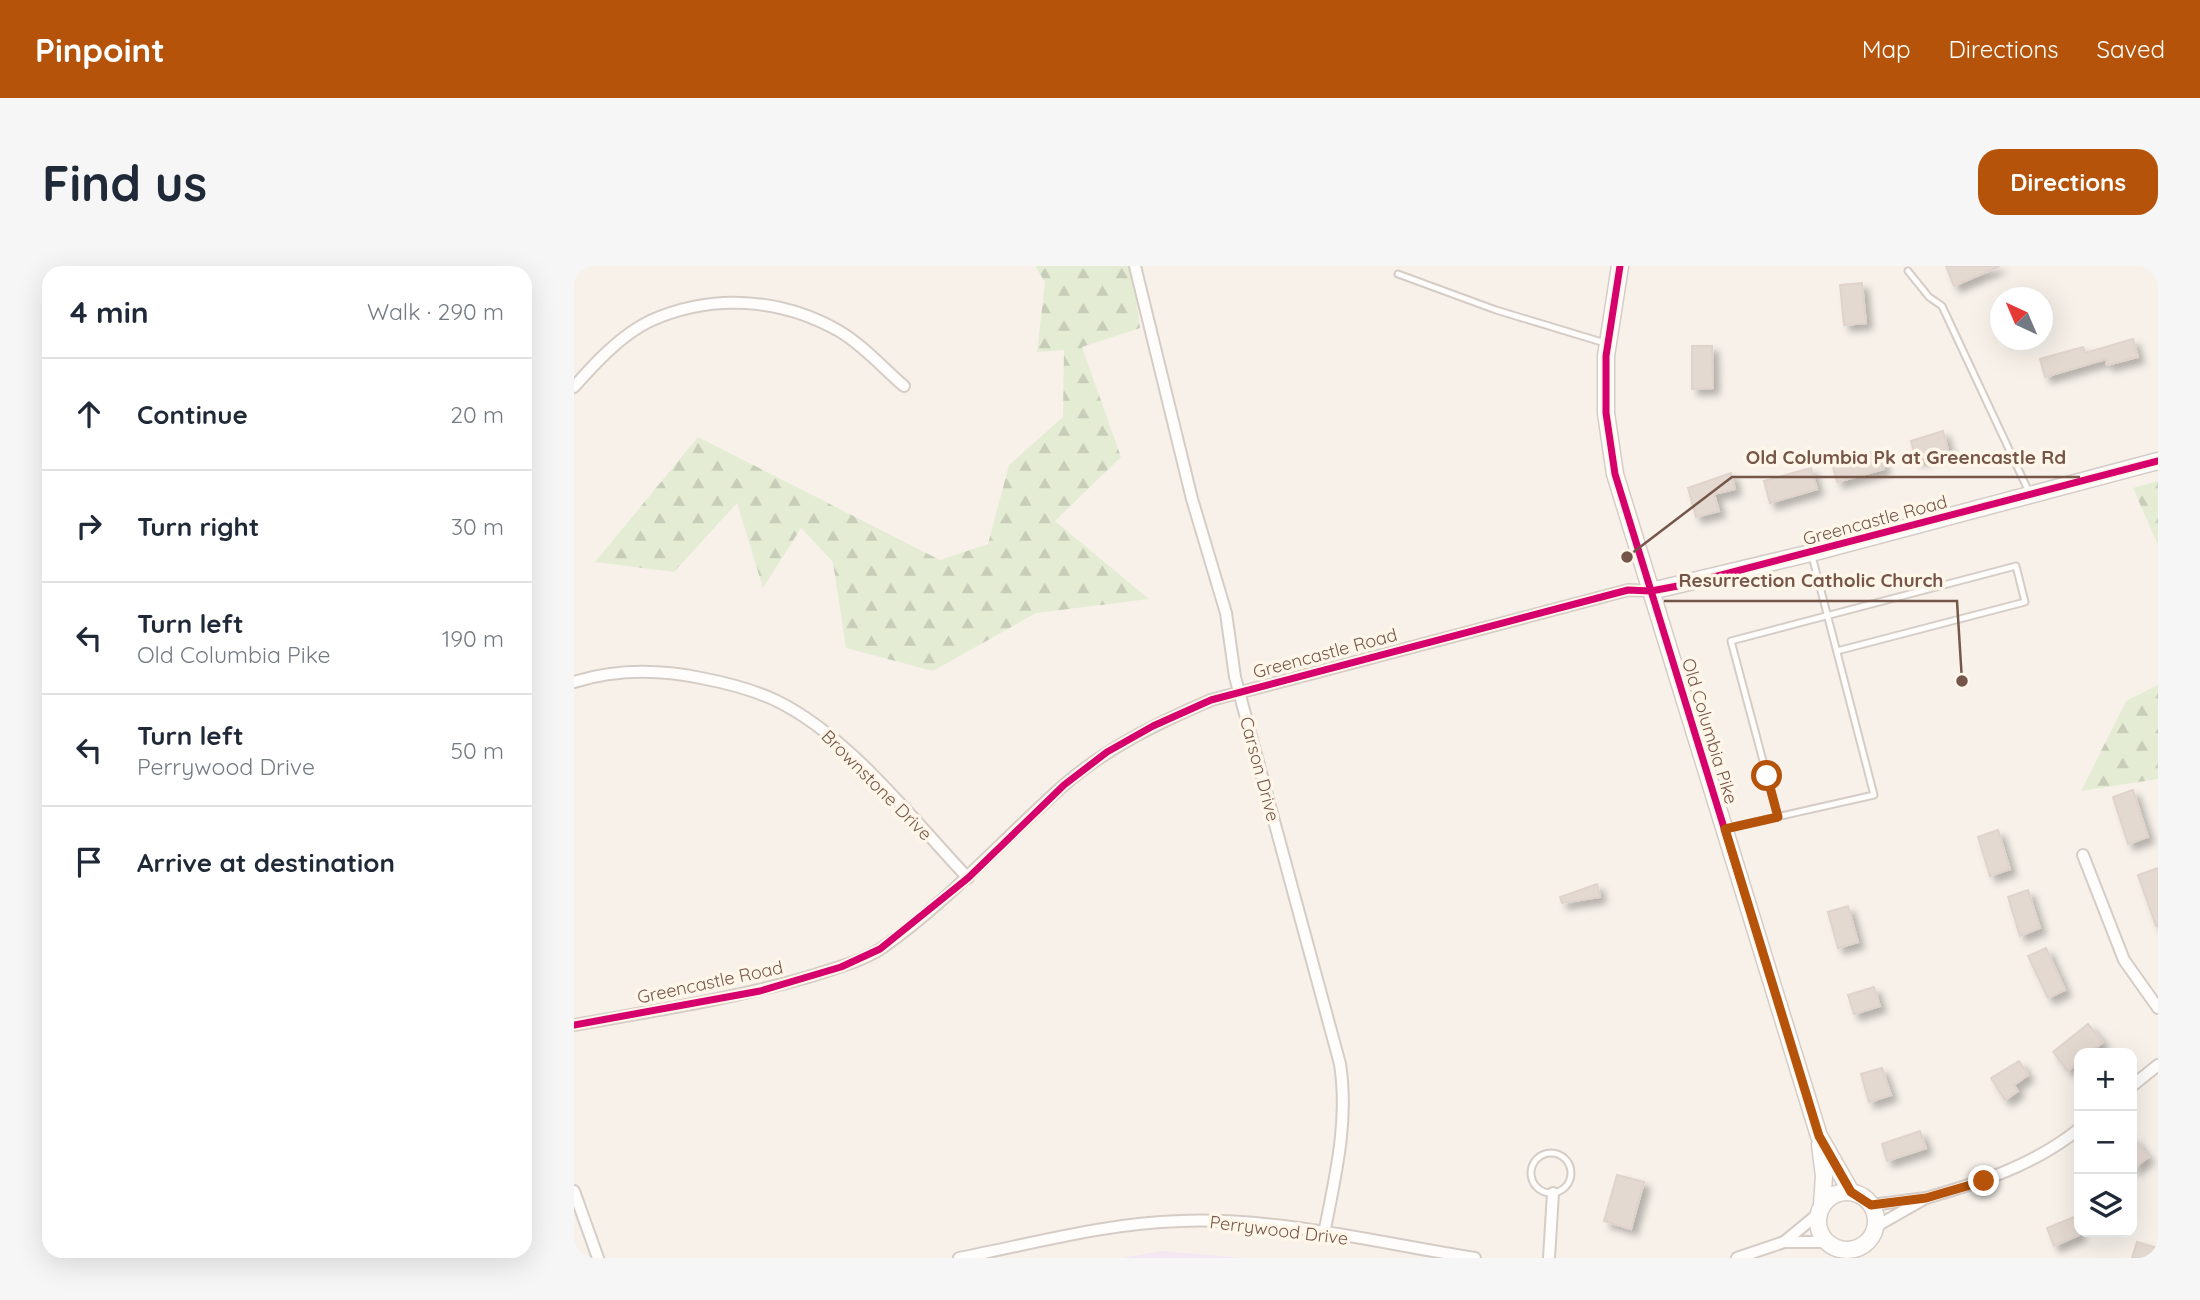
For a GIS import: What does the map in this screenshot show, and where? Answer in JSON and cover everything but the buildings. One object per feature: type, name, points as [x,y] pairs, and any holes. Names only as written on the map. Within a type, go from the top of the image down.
[{"type":"main road","name":"Old Columbia Pike","points":[[1620,266],[1608,344],[1606,413],[1615,474],[1819,1136],[1824,1176],[1820,1210]]},
{"type":"main road","name":"Greencastle Road","points":[[1651,591],[2158,461]]},
{"type":"main road","name":"Old Columbia Pike","points":[[1819,1136],[1851,1192]]},
{"type":"main road","points":[[1851,1192],[1871,1205],[1875,1227],[1865,1251],[1835,1249],[1818,1225],[1820,1210],[1838,1193],[1851,1192]]},
{"type":"street","name":"Carson Drive","points":[[1135,266],[1186,475],[1226,613],[1239,692],[1340,1064],[1345,1095],[1343,1134],[1324,1234]]},
{"type":"street","points":[[574,387],[597,361],[649,322],[702,304],[742,301],[804,314],[841,332],[904,386]]},
{"type":"street","name":"Greencastle Road","points":[[574,1025],[760,991],[841,967],[880,949],[968,878],[1065,785],[1108,752],[1153,726],[1239,692],[1628,590],[1651,591]]},
{"type":"street","name":"Brownstone Drive","points":[[574,682],[599,674],[641,671],[676,673],[739,685],[778,701],[823,730],[968,878]]},
{"type":"street","points":[[2083,855],[2124,960],[2158,1008]]},
{"type":"street","points":[[2137,1082],[2158,1065]]},
{"type":"street","points":[[1871,1205],[1926,1198],[1984,1181],[2036,1159],[2074,1132]]},
{"type":"street","points":[[574,1191],[598,1258]]},
{"type":"street","points":[[1549,1258],[1553,1193]]},
{"type":"street","points":[[1875,1227],[1926,1198]]},
{"type":"street","points":[[1737,1258],[1784,1242],[1820,1210]]},
{"type":"street","name":"Perrywood Drive","points":[[960,1258],[1091,1232],[1177,1220],[1235,1221],[1475,1258]]},
{"type":"street","points":[[1784,1242],[1835,1249]]},
{"type":"lane","points":[[1908,271],[1929,297],[1942,306],[2031,495]]},
{"type":"lane","points":[[1398,274],[1496,310],[1608,344]]},
{"type":"lane","points":[[1725,829],[1874,794],[1811,552]]},
{"type":"lane","points":[[1778,817],[1731,641],[2016,566],[2025,602],[1837,652]]},
{"type":"lane","points":[[1549,1152],[1562,1156],[1570,1167],[1565,1186],[1553,1193],[1540,1190],[1530,1174],[1533,1162],[1549,1152]]},
{"type":"shaded area","points":[[1162,1251],[1243,1258],[1122,1258]]},
{"type":"green space","points":[[1035,266],[1132,266],[1140,328],[1082,347],[1121,457],[1055,521],[1149,599],[1036,613],[933,671],[846,648],[833,562],[801,528],[763,588],[737,503],[674,572],[595,562],[698,437],[940,560],[988,544],[1009,465],[1063,417],[1064,350],[1037,352],[1045,282]]},
{"type":"green space","points":[[2158,481],[2158,545],[2133,488]]},
{"type":"green space","points":[[2158,685],[2158,779],[2081,791],[2126,701]]},
{"type":"cycle path","points":[[1620,266],[1606,356],[1606,413],[1615,474],[1819,1136],[1851,1192]]},
{"type":"cycle path","points":[[574,1025],[760,991],[841,967],[880,949],[968,878],[1064,785],[1107,752],[1153,726],[1211,700],[1628,590],[1651,591],[1683,585],[2158,461]]},
{"type":"place","name":"Old Columbia Pk at Greencastle Rd","points":[[1627,557]]},
{"type":"place","name":"Resurrection Catholic Church","points":[[1962,681]]},
{"type":"route","points":[[1767,776],[1778,817],[1725,829],[1819,1136],[1836,1169],[1851,1192],[1861,1195],[1871,1205],[1926,1198],[1984,1181]]}]
